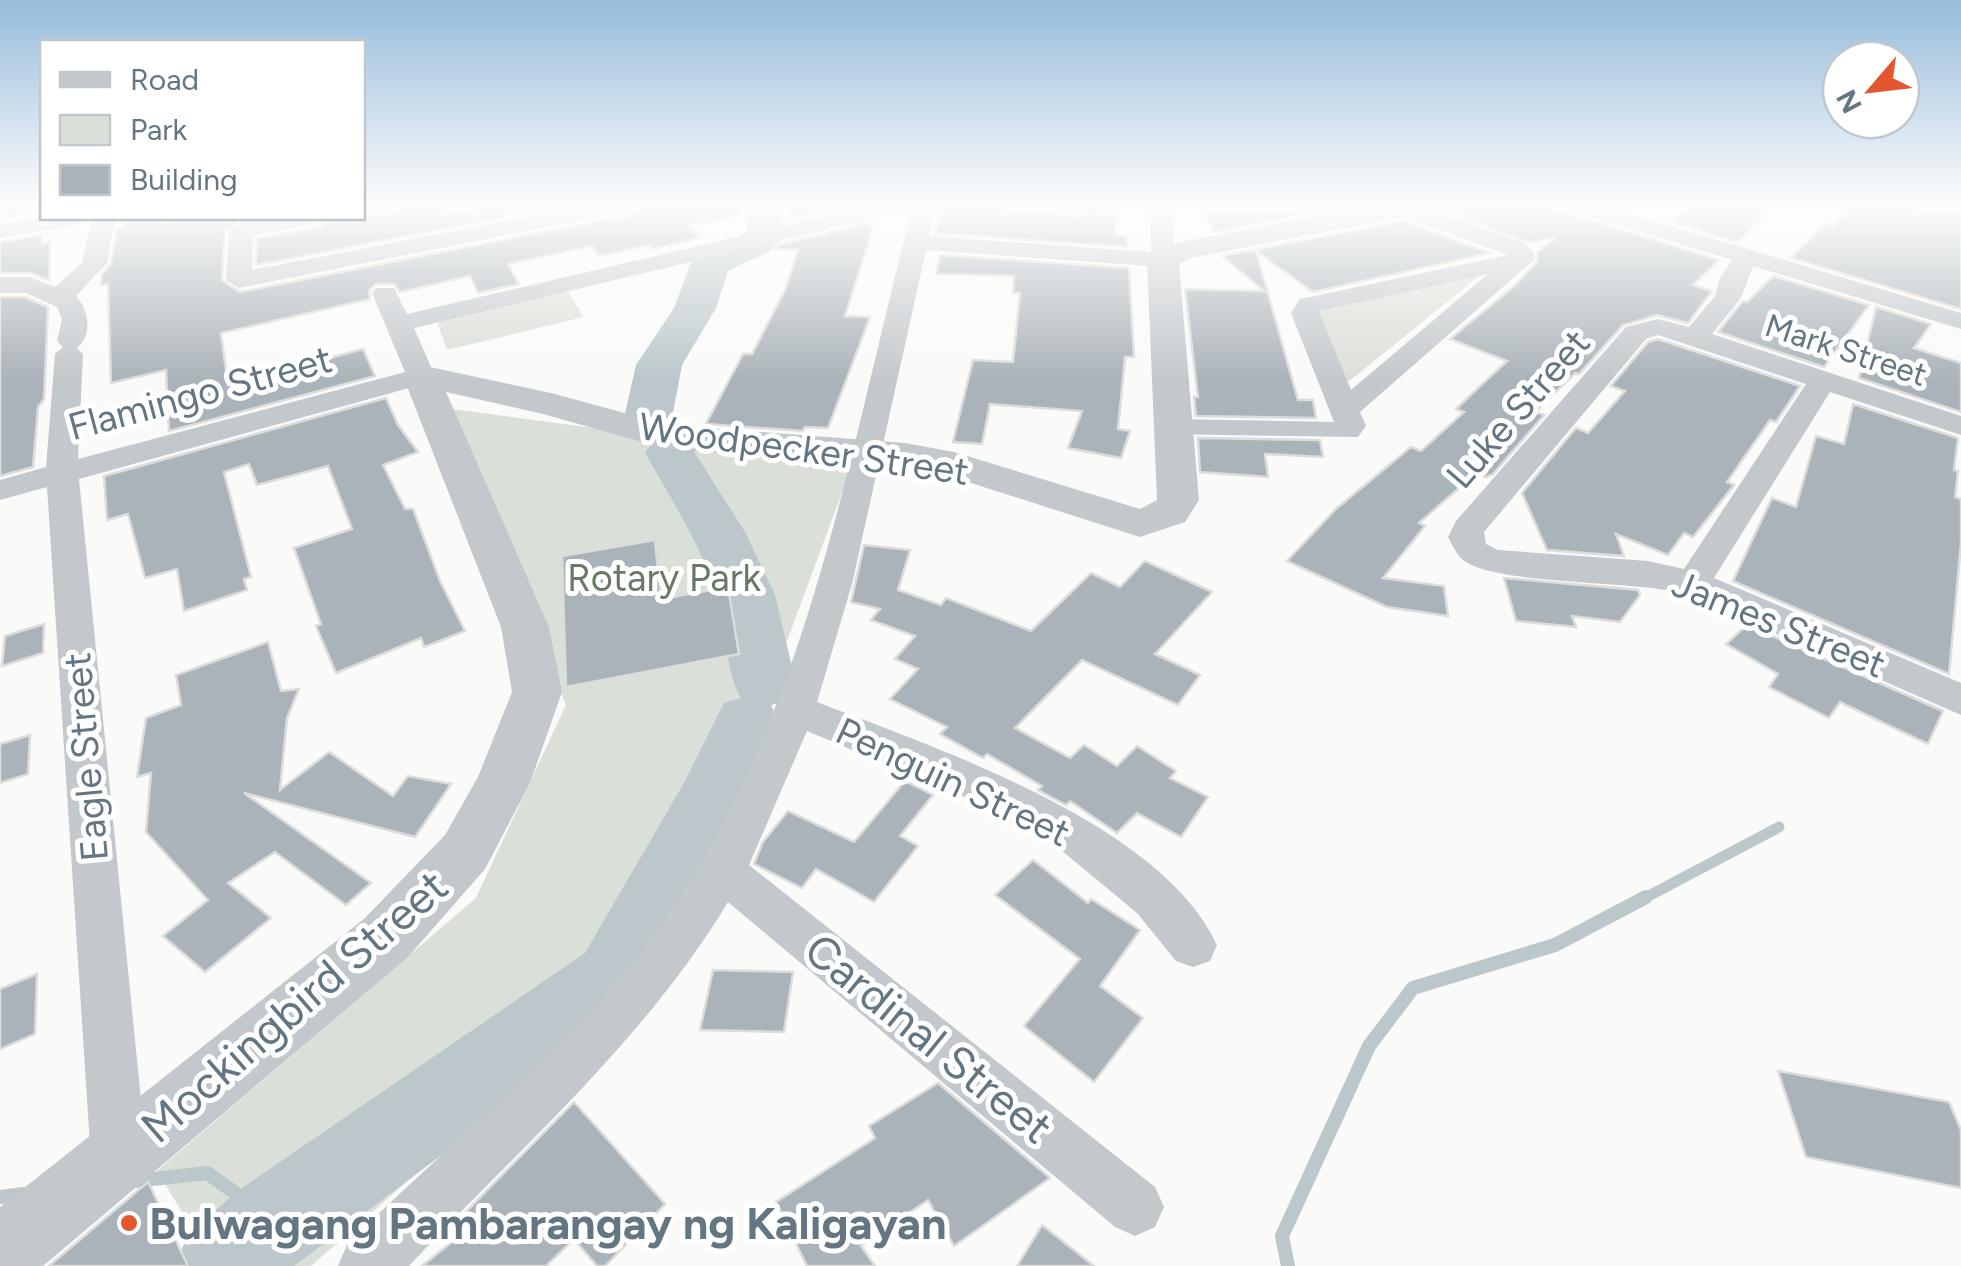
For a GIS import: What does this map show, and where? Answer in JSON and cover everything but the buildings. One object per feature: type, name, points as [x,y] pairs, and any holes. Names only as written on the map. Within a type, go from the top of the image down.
[{"type":"street","points":[[0,285],[30,285],[60,295],[90,274],[97,263]]},
{"type":"street","points":[[241,263],[240,280],[321,263]]},
{"type":"street","points":[[398,324],[652,263]]},
{"type":"street","points":[[368,1266],[614,1020],[681,936],[722,870],[760,794],[795,710],[852,450],[909,263]]},
{"type":"street","name":"Woodpecker Street","points":[[421,376],[550,404],[667,437],[852,450],[954,464],[1140,523],[1170,512],[1178,500],[1162,263]]},
{"type":"street","points":[[1173,428],[1340,434],[1351,426],[1304,314],[1309,305],[1504,263]]},
{"type":"street","points":[[1345,410],[1518,263]]},
{"type":"street","points":[[1695,337],[1728,298],[1743,263]]},
{"type":"street","points":[[1770,263],[1961,321]]},
{"type":"street","points":[[386,292],[421,376]]},
{"type":"street","name":"Eagle Street","points":[[60,295],[74,310],[62,422],[62,472],[119,1160]]},
{"type":"street","name":"Mark Street","points":[[1650,327],[1695,337],[1961,426]]},
{"type":"street","name":"Luke Street","points":[[1474,552],[1467,544],[1468,529],[1636,333],[1650,327]]},
{"type":"street","name":"Flamingo Street","points":[[0,490],[421,376]]},
{"type":"street","name":"Mockingbird Street","points":[[0,1254],[386,938],[466,852],[510,766],[536,692],[533,661],[524,626],[421,376]]},
{"type":"street","points":[[1693,583],[1824,379]]},
{"type":"street","name":"James Street","points":[[1474,552],[1502,563],[1648,573],[1693,583],[1961,700]]},
{"type":"street","name":"Penguin Street","points":[[795,710],[1013,801],[1083,842],[1152,896],[1193,946]]},
{"type":"street","name":"Cardinal Street","points":[[722,870],[1136,1206]]},
{"type":"green space","points":[[1489,268],[1348,382],[1303,308]]},
{"type":"green space","points":[[567,289],[583,317],[447,350],[436,319]]},
{"type":"green space","name":"Rotary Park","points":[[452,409],[853,463],[693,894],[546,1059],[311,1266],[215,1266],[157,1171],[476,898],[566,705]]},
{"type":"waterway","points":[[648,418],[659,365],[695,308],[714,263]]},
{"type":"waterway","points":[[670,453],[718,532],[746,595],[765,684]]},
{"type":"waterway","points":[[223,1266],[275,1221],[613,979],[710,800],[747,721]]},
{"type":"waterway","points":[[1641,900],[1779,827]]},
{"type":"waterway","points":[[1288,1266],[1282,1236],[1369,1046],[1413,988],[1555,945],[1646,897]]},
{"type":"waterway","points":[[135,1181],[207,1173],[275,1221]]},
{"type":"waterway","points":[[0,1197],[24,1194]]},
{"type":"place","name":"Bulwagang Pambarangay ng Kaligayan","points":[[129,1223]]}]
